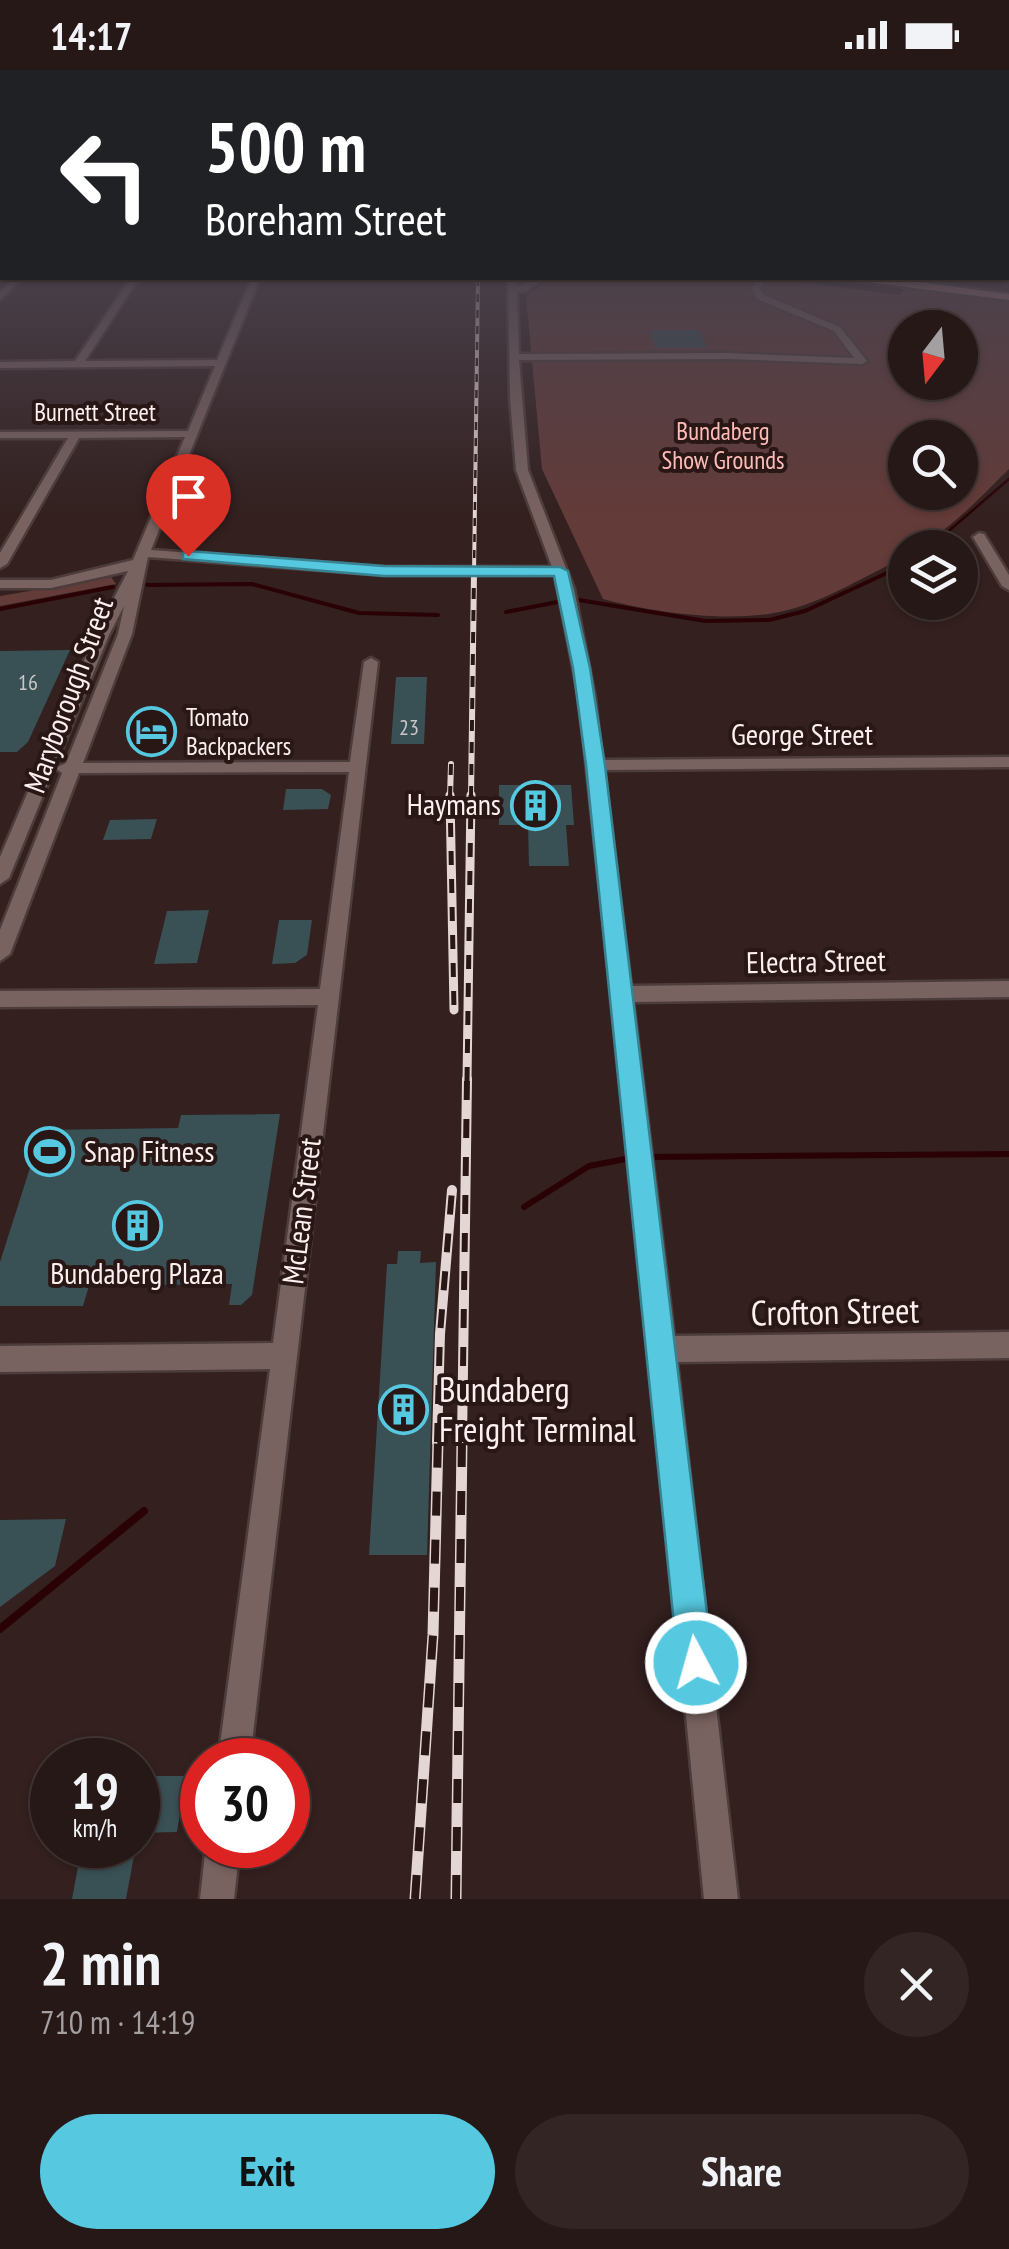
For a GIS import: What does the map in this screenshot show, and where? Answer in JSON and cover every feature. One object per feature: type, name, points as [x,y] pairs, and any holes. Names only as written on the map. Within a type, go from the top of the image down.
[{"type":"street","points":[[78,364],[92,343]]},
{"type":"street","name":"Maryborough Street","points":[[0,954],[124,634],[140,560],[229,343]]},
{"type":"street","points":[[514,343],[522,470],[569,600],[596,765],[663,1349],[720,1899]]},
{"type":"street","points":[[515,357],[728,356],[862,361],[852,343]]},
{"type":"street","points":[[0,365],[221,363]]},
{"type":"street","points":[[0,564],[76,434]]},
{"type":"street","name":"Burnett Street","points":[[0,435],[191,434]]},
{"type":"street","points":[[979,537],[1009,586]]},
{"type":"street","points":[[0,584],[17,586],[110,572],[140,560],[370,570],[560,571]]},
{"type":"street","name":"Maryborough Street","points":[[0,878],[102,635],[140,560]]},
{"type":"street","name":"McLean Street","points":[[237,1738],[371,662]]},
{"type":"street","name":"George Street","points":[[596,765],[1009,762]]},
{"type":"street","points":[[46,768],[356,767]]},
{"type":"street","name":"Electra Street","points":[[623,994],[1009,989]]},
{"type":"street","points":[[0,999],[328,997]]},
{"type":"street","name":"Crofton Street","points":[[663,1349],[1009,1345]]},
{"type":"street","points":[[0,1359],[284,1356]]},
{"type":"street","points":[[217,1899],[221,1868]]},
{"type":"green space","name":"Bundaberg Show Grounds","points":[[530,343],[888,343],[888,400],[978,400],[978,343],[1009,343],[1009,469],[978,499],[978,420],[888,420],[888,510],[966,510],[942,530],[888,530],[888,566],[803,606],[767,614],[670,612],[603,599],[542,469]]},
{"type":"green space","points":[[111,577],[116,584],[0,606],[0,596]]},
{"type":"building","points":[[654,343],[705,343],[707,348],[655,348]]},
{"type":"building","points":[[70,650],[28,742],[17,752],[0,752],[0,651]]},
{"type":"building","points":[[396,677],[427,677],[424,744],[391,744]]},
{"type":"building","name":"Haymans","points":[[499,785],[571,785],[574,825],[566,825],[569,866],[529,866],[528,825],[499,825]]},
{"type":"building","points":[[286,789],[322,789],[331,795],[328,809],[283,810]]},
{"type":"building","points":[[157,819],[151,839],[103,840],[110,820]]},
{"type":"building","points":[[209,910],[197,963],[154,964],[167,911]]},
{"type":"building","points":[[279,920],[312,920],[307,955],[295,963],[272,964]]},
{"type":"building","name":"Bundaberg Plaza","points":[[280,1114],[252,1295],[241,1305],[229,1305],[232,1284],[89,1286],[83,1306],[0,1306],[0,1262],[42,1130],[178,1128],[181,1115]]},
{"type":"building","name":"Bundaberg Freight Terminal","points":[[398,1251],[421,1251],[420,1263],[436,1262],[427,1555],[369,1555],[387,1264],[397,1264]]},
{"type":"building","points":[[66,1519],[55,1566],[0,1607],[0,1520]]},
{"type":"building","points":[[160,1776],[180,1776],[177,1832],[160,1832]]},
{"type":"building","points":[[78,1868],[132,1868],[126,1899],[72,1899]]},
{"type":"waterway","points":[[950,530],[1009,479]]},
{"type":"waterway","points":[[506,612],[573,599],[705,621],[769,620],[805,611],[888,572]]},
{"type":"waterway","points":[[884,574],[888,572]]},
{"type":"waterway","points":[[147,585],[252,584],[359,613],[438,615]]},
{"type":"waterway","points":[[0,609],[113,587]]},
{"type":"waterway","points":[[647,1157],[1009,1154]]},
{"type":"waterway","points":[[524,1207],[589,1166],[631,1158]]},
{"type":"waterway","points":[[0,1629],[144,1511]]},
{"type":"railway","points":[[474,574],[477,343]]},
{"type":"railway","points":[[471,797],[474,572]]},
{"type":"railway","points":[[450,796],[451,764]]},
{"type":"railway","points":[[467,1081],[471,795]]},
{"type":"railway","points":[[450,796],[454,1010]]},
{"type":"railway","points":[[462,1442],[467,1079]]},
{"type":"railway","points":[[437,1442],[440,1334],[452,1190]]},
{"type":"railway","points":[[415,1899],[433,1635],[438,1440]]},
{"type":"railway","points":[[456,1899],[462,1440]]},
{"type":"place","name":"Tomato Backpackers","points":[[151,731]]},
{"type":"place","name":"Haymans","points":[[536,805]]},
{"type":"place","name":"Snap Fitness","points":[[49,1152]]},
{"type":"place","name":"Bundaberg Plaza","points":[[137,1225]]},
{"type":"place","name":"Bundaberg Freight Terminal","points":[[404,1410]]},
{"type":"route","points":[[188,556],[357,570],[560,571],[582,668],[596,765],[696,1663]]}]
